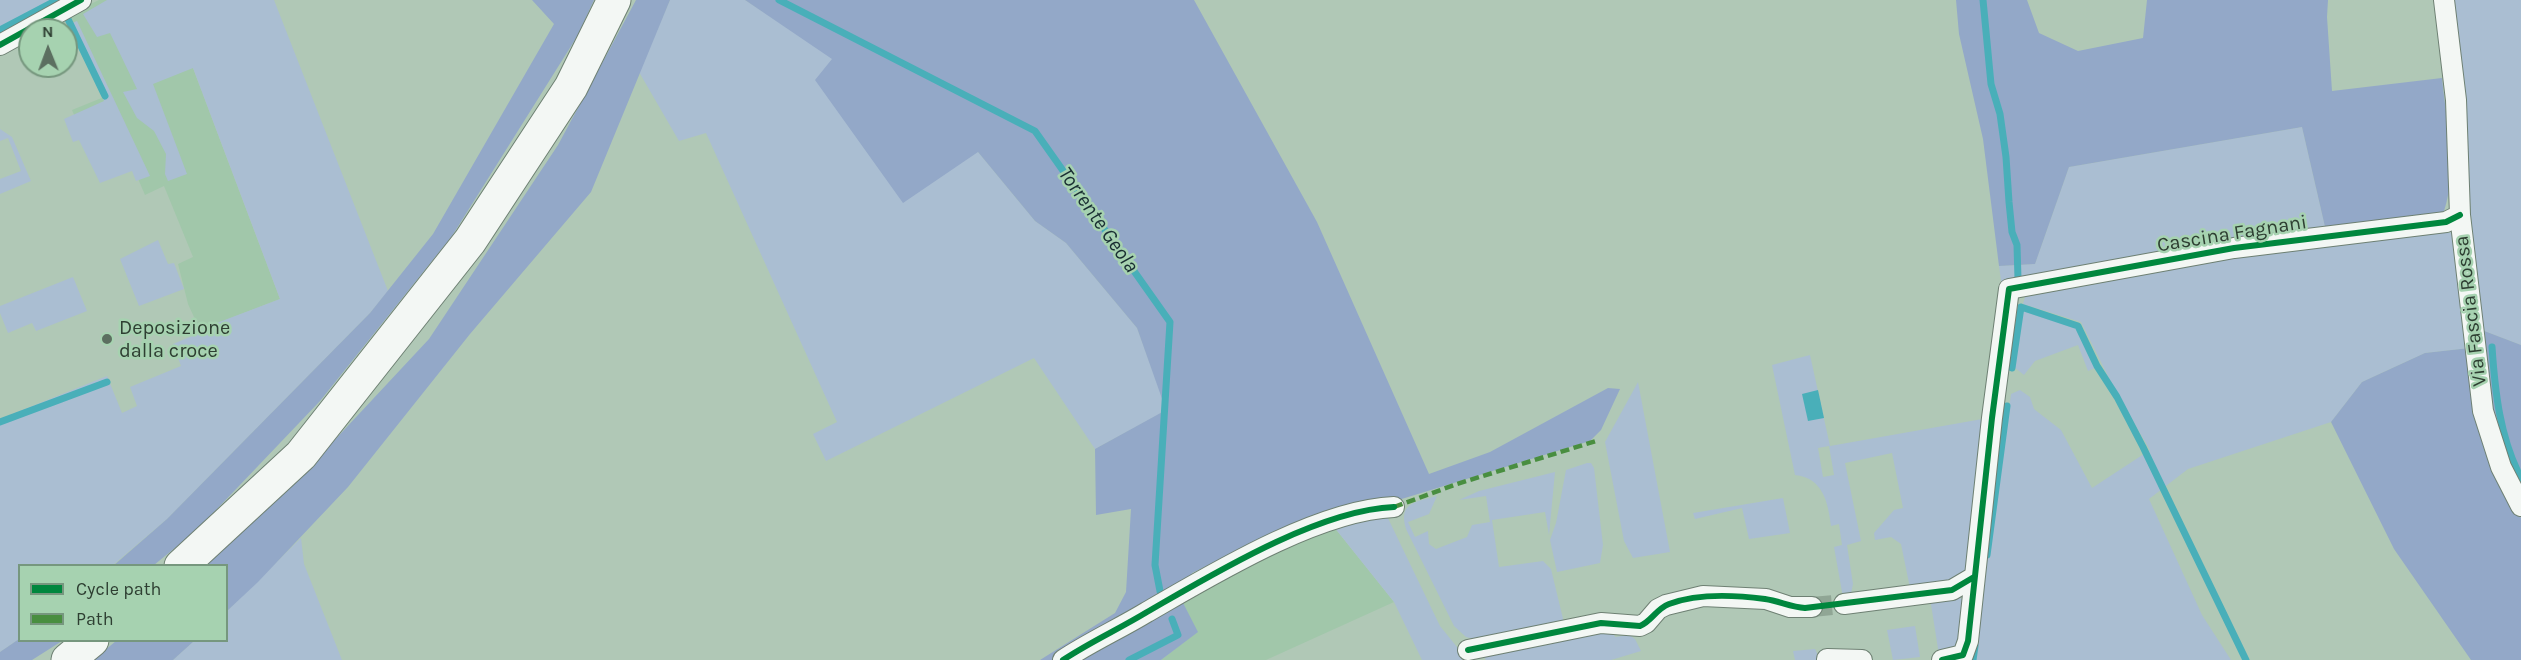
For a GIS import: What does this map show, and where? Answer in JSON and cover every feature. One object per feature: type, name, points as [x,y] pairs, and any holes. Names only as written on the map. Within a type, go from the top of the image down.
[{"type":"highway","points":[[184,564],[301,455],[470,241],[571,87],[614,0]]},
{"type":"highway","points":[[68,660],[90,642]]},
{"type":"street","points":[[0,45],[81,0]]},
{"type":"street","name":"Via Fascia Rossa","points":[[2444,0],[2457,100],[2460,215],[2483,411],[2501,467],[2521,506]]},
{"type":"street","name":"Cascina Fagnani","points":[[1974,577],[2009,289],[2234,248],[2446,222],[2460,215]]},
{"type":"street","points":[[1063,660],[1197,583],[1306,529],[1375,508],[1394,507]]},
{"type":"street","points":[[1844,604],[1952,590],[1974,577]]},
{"type":"street","points":[[1942,660],[1963,656],[1968,642],[1974,577]]},
{"type":"street","points":[[1468,650],[1601,623],[1640,626],[1646,623],[1658,609],[1666,605],[1703,596],[1766,599],[1790,607],[1812,607]]},
{"type":"street","points":[[1827,659],[1862,660]]},
{"type":"shaded area","points":[[0,0],[61,0],[28,18],[18,18],[18,23],[0,33]]},
{"type":"shaded area","points":[[99,0],[156,0],[193,68],[280,299],[200,330],[188,304],[178,264],[193,257],[164,186],[145,195],[133,167],[101,179],[72,110],[104,97],[78,38],[78,18],[69,18],[68,15]]},
{"type":"shaded area","points":[[107,0],[274,0],[388,291],[370,313],[167,519],[114,564],[18,564],[18,640],[0,652],[0,419],[107,376],[122,413],[137,406],[130,387],[181,366],[173,344],[197,334],[201,329],[280,299],[193,68],[153,84],[187,174],[168,181],[165,174],[166,154],[154,131],[137,118],[123,92],[137,89],[110,33],[97,37],[83,14]]},
{"type":"shaded area","points":[[532,0],[594,0],[578,35],[452,236],[320,401],[197,530],[155,564],[115,564],[167,519],[370,313],[433,234],[554,24]]},
{"type":"shaded area","points":[[636,0],[670,0],[591,192],[470,334],[348,487],[258,582],[228,610],[228,564],[207,564],[316,460],[429,339],[558,145]]},
{"type":"shaded area","points":[[670,0],[745,0],[978,152],[1035,221],[1066,243],[1137,328],[1167,410],[1095,449],[1034,358],[826,461],[813,434],[837,422],[706,133],[679,141],[639,72]]},
{"type":"shaded area","points":[[745,0],[1194,0],[1317,222],[1429,474],[1490,452],[1608,388],[1620,389],[1601,430],[1590,441],[1405,498],[1269,536],[1192,573],[1180,597],[1198,632],[1161,660],[1040,660],[1115,613],[1126,592],[1131,509],[1096,515],[1095,449],[1166,410],[1137,328],[1066,243],[1035,221],[978,152],[903,203],[815,80],[832,59]]},
{"type":"shaded area","points":[[1956,0],[2027,0],[2039,33],[2078,51],[2143,38],[2147,0],[2328,0],[2332,91],[2442,78],[2451,162],[2444,211],[2427,218],[2326,231],[2302,127],[2069,167],[2035,264],[1999,266],[1983,139],[1959,34]]},
{"type":"shaded area","points":[[2450,0],[2521,0],[2521,345],[2479,329],[2463,100]]},
{"type":"shaded area","points":[[78,23],[150,176],[136,181],[132,171],[100,183],[79,140],[73,142],[64,119],[104,101],[78,44]]},
{"type":"shaded area","points":[[2302,127],[2326,231],[2002,287],[1999,266],[2035,264],[2069,167]]},
{"type":"shaded area","points":[[0,129],[12,137],[31,181],[0,194],[0,179],[21,171],[8,138],[0,141]]},
{"type":"shaded area","points":[[2458,232],[2470,348],[2425,353],[2362,382],[2331,422],[2188,469],[2149,499],[2202,615],[2231,660],[1970,660],[2002,465],[2011,394],[2020,390],[2030,397],[2034,409],[2061,430],[2092,488],[2150,450],[2117,394],[2081,322],[2023,304],[2025,297],[2306,245]]},
{"type":"shaded area","points":[[158,240],[168,264],[174,263],[184,289],[139,306],[120,259]]},
{"type":"shaded area","points":[[73,277],[87,311],[36,331],[32,323],[8,333],[0,313],[0,306]]},
{"type":"shaded area","points":[[2022,310],[2078,328],[2097,367],[2088,371],[2078,345],[2035,361],[2024,375],[2014,367]]},
{"type":"shaded area","points":[[2479,329],[2521,345],[2521,489],[2509,465],[2490,409]]},
{"type":"shaded area","points":[[2470,348],[2497,472],[2521,518],[2521,660],[2471,660],[2394,549],[2331,422],[2362,382],[2425,353]]},
{"type":"shaded area","points":[[1810,355],[1830,446],[1988,418],[1969,568],[1958,582],[1910,588],[1901,544],[1891,537],[1875,540],[1874,533],[1894,510],[1903,508],[1892,453],[1845,463],[1861,541],[1847,545],[1853,584],[1850,598],[1844,603],[1834,547],[1842,545],[1839,524],[1831,526],[1826,500],[1818,486],[1804,477],[1795,475],[1772,365]],"holes":[[[1829,446],[1834,475],[1823,477],[1818,448]]]},
{"type":"shaded area","points":[[1638,382],[1670,552],[1633,558],[1624,541],[1605,442]]},
{"type":"shaded area","points":[[1818,390],[1824,418],[1808,421],[1802,394]]},
{"type":"shaded area","points":[[1591,463],[1594,468],[1603,545],[1600,563],[1557,572],[1550,540],[1556,523],[1566,470]]},
{"type":"shaded area","points":[[1555,472],[1549,535],[1545,512],[1492,520],[1499,567],[1543,561],[1551,569],[1564,623],[1474,639],[1466,637],[1454,626],[1406,529],[1404,520],[1407,508],[1416,502],[1437,496],[1429,514],[1408,522],[1415,537],[1428,531],[1429,544],[1436,549],[1467,537],[1472,525],[1490,522],[1486,496],[1459,500],[1479,491]]},
{"type":"shaded area","points":[[1783,498],[1790,533],[1749,539],[1742,508],[1695,519],[1693,513]]},
{"type":"shaded area","points":[[1385,512],[1440,626],[1461,652],[1462,660],[1422,660],[1394,602],[1334,527]]},
{"type":"shaded area","points":[[1334,527],[1394,602],[1266,660],[1161,660],[1197,632],[1179,597],[1192,585]]},
{"type":"shaded area","points":[[301,538],[304,564],[342,660],[173,660],[193,642],[228,642],[228,610]]},
{"type":"shaded area","points":[[1945,596],[1964,599],[1961,645],[1939,655],[1930,598]]},
{"type":"shaded area","points":[[1915,626],[1920,657],[1893,660],[1887,630]]},
{"type":"shaded area","points":[[1613,631],[1615,637],[1629,635],[1635,639],[1641,651],[1611,660],[1486,660],[1484,657],[1486,653]]},
{"type":"shaded area","points":[[18,640],[18,642],[60,642],[32,660],[0,660],[0,652]]},
{"type":"shaded area","points":[[115,642],[193,642],[173,660],[93,660]]},
{"type":"shaded area","points":[[1815,649],[1820,660],[1795,660],[1793,651]]},
{"type":"waterway","points":[[0,30],[57,0]]},
{"type":"waterway","name":"Torrente Geola","points":[[779,0],[1035,131],[1170,322],[1155,565],[1160,591]]},
{"type":"waterway","points":[[1983,0],[1991,84],[2000,114],[2006,157],[2012,232],[2017,245],[2018,279]]},
{"type":"waterway","points":[[66,15],[105,96]]},
{"type":"waterway","points":[[2012,368],[2021,307],[2078,326],[2097,366],[2117,397],[2143,447],[2246,660]]},
{"type":"waterway","points":[[2492,347],[2503,431],[2521,478]]},
{"type":"waterway","points":[[0,422],[107,382]]},
{"type":"waterway","points":[[1987,555],[2007,406]]},
{"type":"waterway","name":"Torrente Geola","points":[[1129,660],[1178,635],[1172,619]]},
{"type":"waterway","points":[[1973,660],[1975,646]]},
{"type":"tunnel","points":[[1812,607],[1844,604]]},
{"type":"marked path","points":[[1394,507],[1457,484],[1596,441]]},
{"type":"cycle path","points":[[0,45],[81,0]]},
{"type":"cycle path","points":[[1942,660],[1963,655],[1968,641],[1992,418],[2009,289],[2234,248],[2446,222],[2460,215]]},
{"type":"cycle path","points":[[1063,660],[1267,546],[1333,519],[1364,511],[1394,507]]},
{"type":"cycle path","points":[[1468,650],[1601,623],[1640,626],[1665,606],[1692,598],[1741,597],[1770,600],[1805,608],[1952,590],[1974,577]]},
{"type":"place","name":"Deposizione dalla croce","points":[[107,339]]}]
